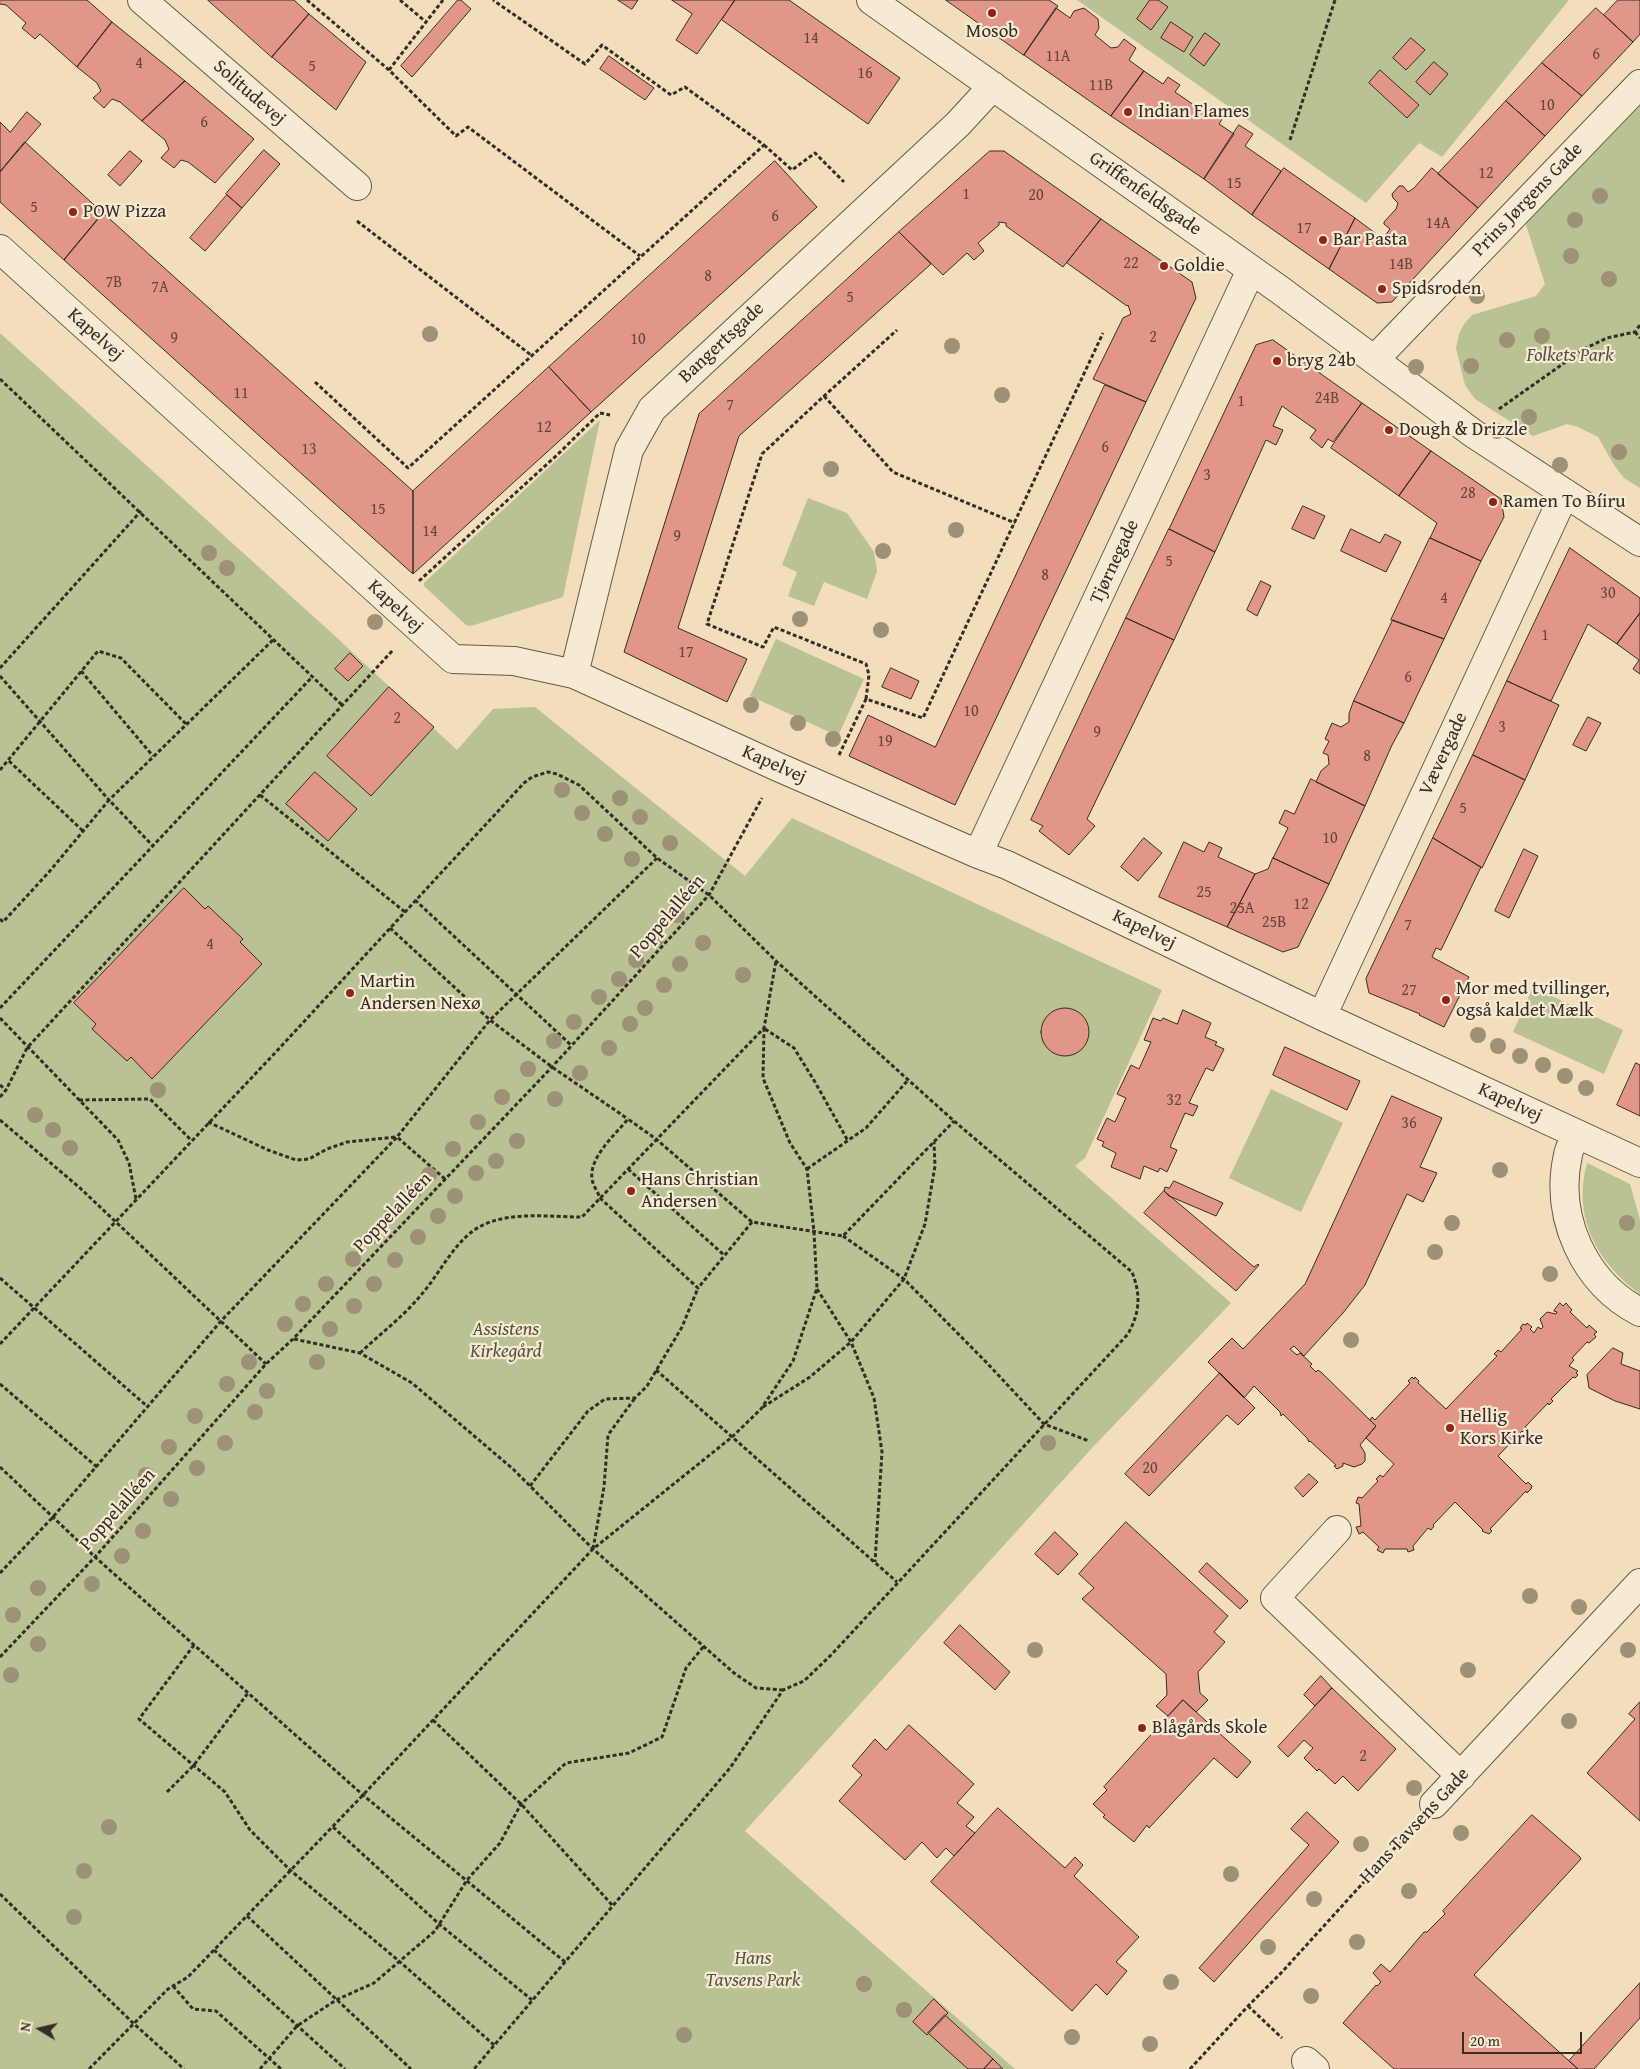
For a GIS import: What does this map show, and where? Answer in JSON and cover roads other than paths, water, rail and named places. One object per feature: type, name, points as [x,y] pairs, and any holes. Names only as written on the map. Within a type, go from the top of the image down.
[{"type":"street","name":"Solitudevej","points":[[142,0],[357,186]]},
{"type":"street","name":"Griffenfeldsgade","points":[[871,0],[1251,270],[1474,434],[1640,542]]},
{"type":"street","name":"Prins Jørgens Gade","points":[[1374,360],[1640,84]]},
{"type":"street","name":"Bangertsgade","points":[[574,674],[629,450],[652,409],[958,124],[993,86]]},
{"type":"street","name":"Kapelvej","points":[[0,249],[453,659],[514,661],[574,674],[778,768],[978,854],[1007,864],[1322,1016],[1640,1163]]},
{"type":"street","name":"Tjørnegade","points":[[978,854],[1251,270]]},
{"type":"street","name":"Vævergade","points":[[1322,1016],[1565,493]]},
{"type":"street","points":[[1577,1134],[1568,1154],[1565,1184],[1566,1207],[1570,1229],[1580,1252],[1594,1274],[1609,1291],[1625,1304],[1640,1312]]},
{"type":"street","points":[[1336,1530],[1274,1598],[1461,1776]]},
{"type":"street","name":"Hans Tavsens Gade","points":[[1434,1804],[1640,1583]]},
{"type":"place","name":"Mosob","points":[[992,13]]},
{"type":"place","name":"Indian Flames","points":[[1128,112]]},
{"type":"place","name":"POW Pizza","points":[[73,212]]},
{"type":"place","name":"Bar Pasta","points":[[1323,240]]},
{"type":"place","name":"Goldie","points":[[1164,266]]},
{"type":"place","name":"Spidsroden","points":[[1382,289]]},
{"type":"place","name":"bryg 24b","points":[[1277,361]]},
{"type":"place","name":"Dough & Drizzle","points":[[1389,430]]},
{"type":"place","name":"Ramen To Bíiru","points":[[1493,502]]},
{"type":"place","name":"Martin Andersen Nexø","points":[[350,993]]},
{"type":"place","name":"Mor med tvillinger, også kaldet Mælk","points":[[1446,1000]]},
{"type":"place","name":"Hans Christian Andersen","points":[[631,1191]]},
{"type":"place","name":"Hellig Kors Kirke","points":[[1450,1428]]},
{"type":"place","name":"Blågårds Skole","points":[[1142,1728]]},
{"type":"park label","name":"Folkets Park","points":[[1570,356]]},
{"type":"park label","name":"Assistens Kirkegård","points":[[506,1341]]},
{"type":"park label","name":"Hans Tavsens Park","points":[[753,1970]]}]
